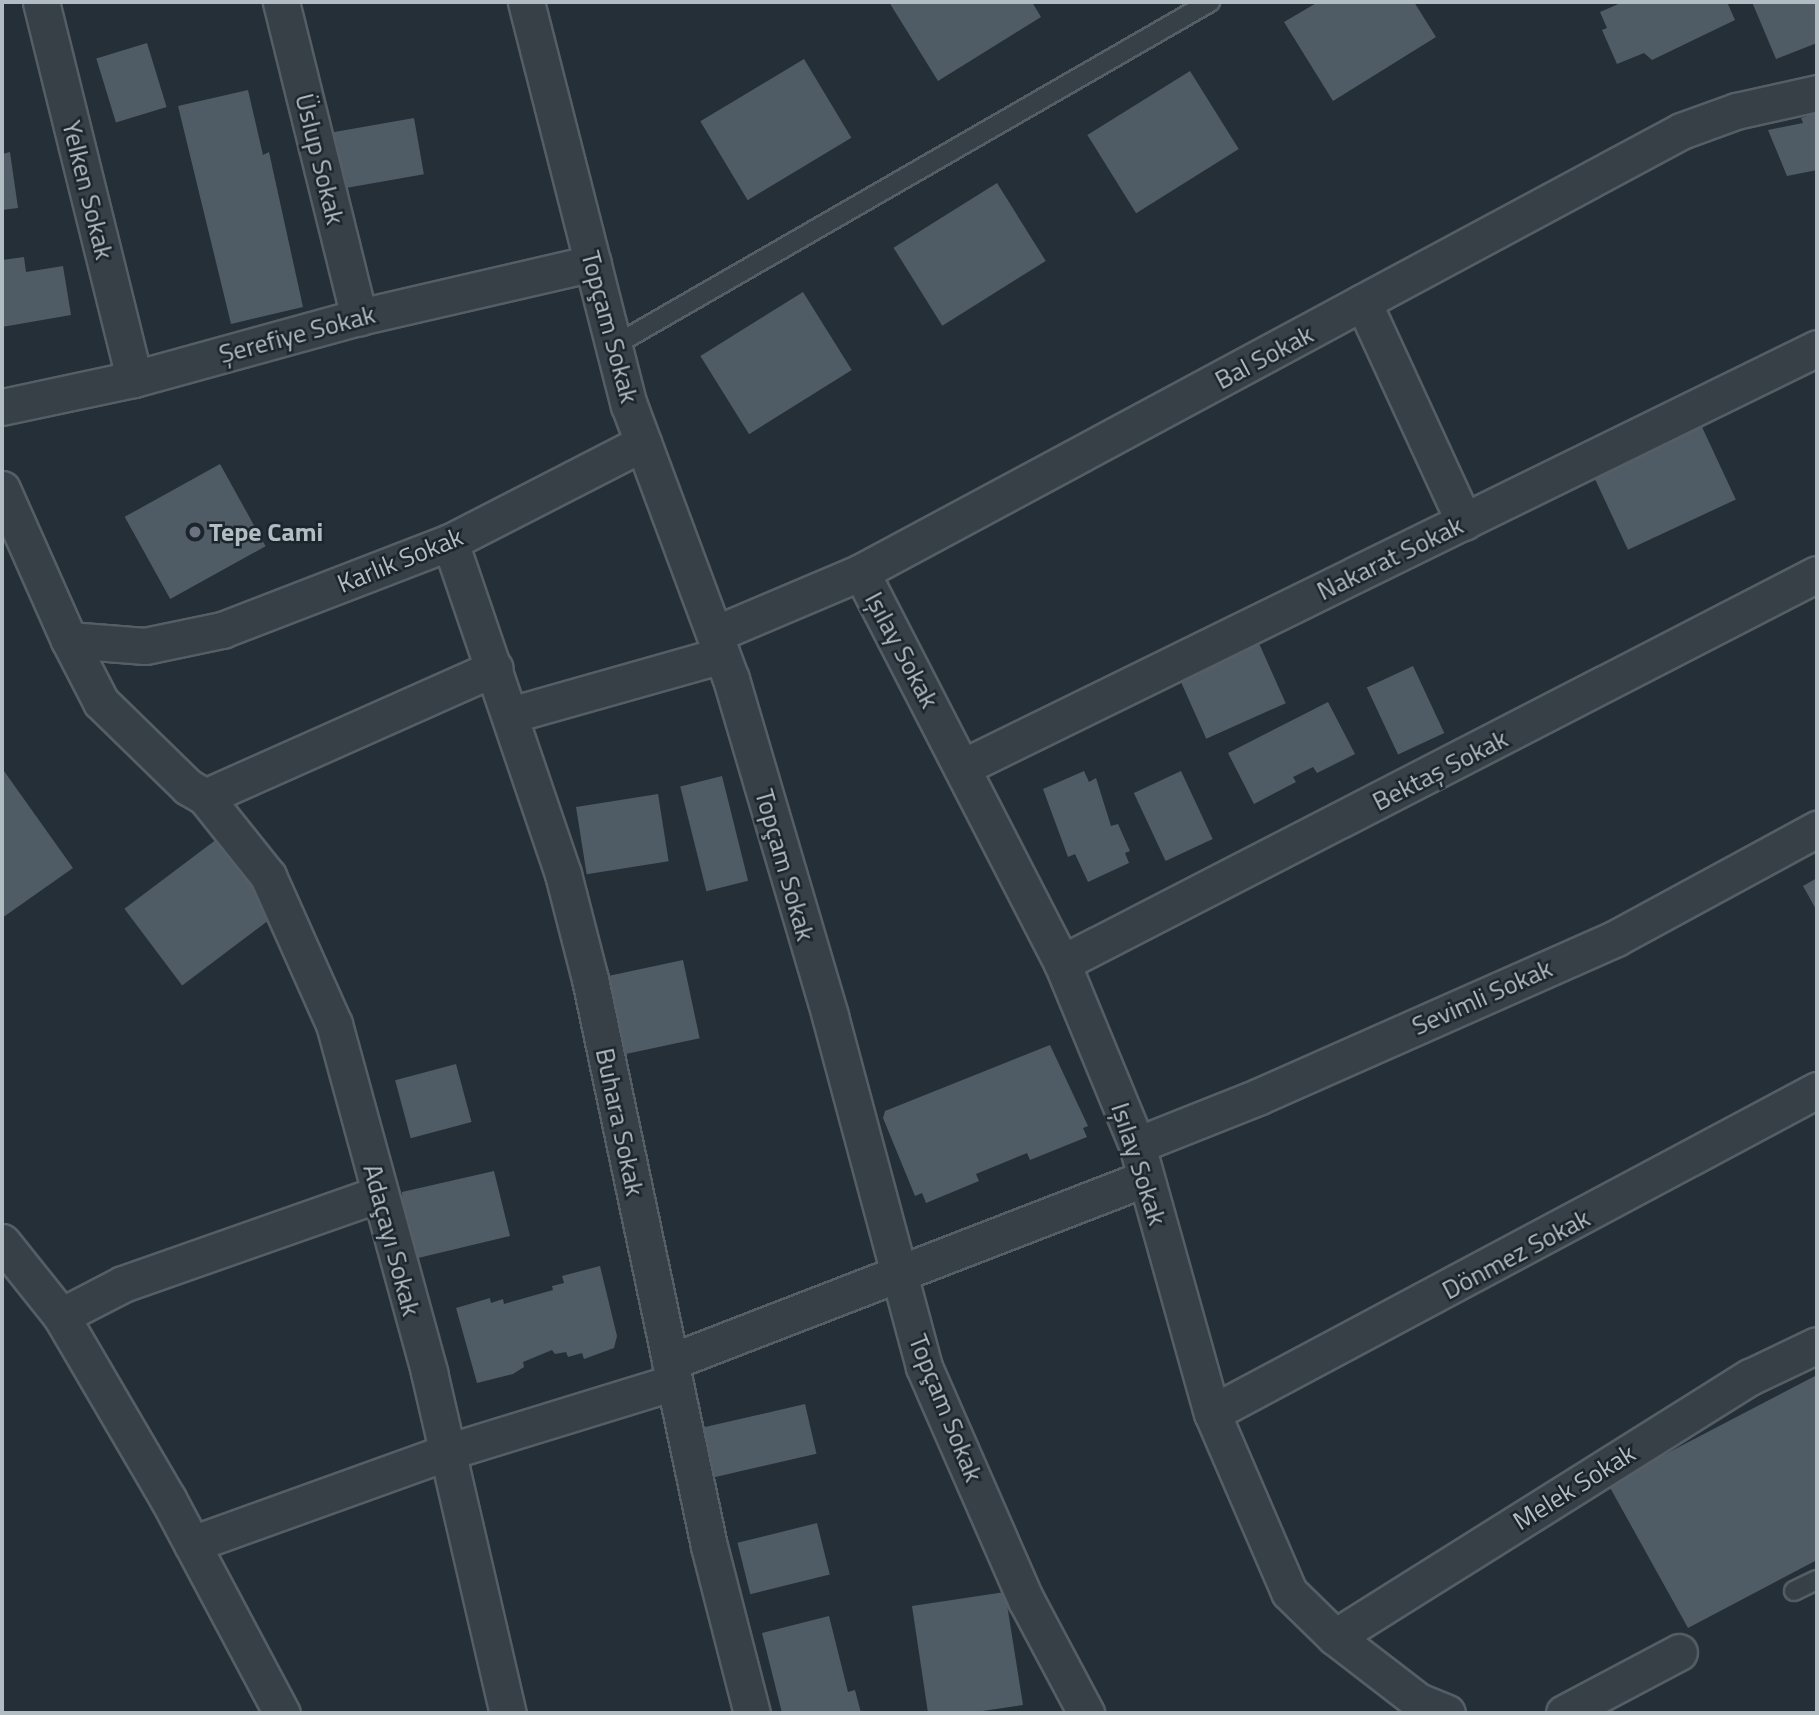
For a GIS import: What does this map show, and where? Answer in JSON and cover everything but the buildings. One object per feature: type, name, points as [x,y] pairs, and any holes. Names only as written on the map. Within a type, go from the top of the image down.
[{"type":"street","name":"Yelken Sokak","points":[[41,2],[134,379]]},
{"type":"street","name":"Üslup Sokak","points":[[281,2],[359,317]]},
{"type":"street","name":"Topçam Sokak","points":[[526,2],[593,263],[643,443],[718,644],[826,1003],[924,1367],[1026,1600],[1086,1713]]},
{"type":"street","name":"Bal Sokak","points":[[510,715],[718,644],[861,572],[1681,131],[1736,111],[1817,93]]},
{"type":"street","name":"Şerefiye Sokak","points":[[2,407],[134,379],[359,317],[593,263]]},
{"type":"street","points":[[1363,302],[1464,523]]},
{"type":"street","name":"Nakarat Sokak","points":[[963,767],[1817,348]]},
{"type":"street","name":"Karlık Sokak","points":[[69,640],[145,646],[222,630],[450,542],[643,443]]},
{"type":"street","name":"Adaçayı Sokak","points":[[2,489],[69,640],[101,702],[188,787],[205,797],[268,876],[328,1011],[447,1452],[508,1713]]},
{"type":"street","name":"Buhara Sokak","points":[[450,542],[563,874],[586,966],[709,1546],[752,1713]]},
{"type":"street","name":"Işılay Sokak","points":[[861,572],[1062,963],[1137,1144],[1212,1413],[1289,1592],[1335,1637],[1418,1700],[1447,1713]]},
{"type":"street","name":"Bektaş Sokak","points":[[1062,963],[1817,574]]},
{"type":"street","points":[[205,797],[495,668]]},
{"type":"street","name":"Sevimli Sokak","points":[[1137,1144],[1260,1096],[1616,938],[1817,829]]},
{"type":"street","name":"Dönmez Sokak","points":[[1212,1413],[1817,1090]]},
{"type":"street","points":[[192,1544],[672,1372],[898,1271],[1146,1178]]},
{"type":"street","points":[[61,1316],[122,1284],[379,1194]]},
{"type":"street","points":[[2,1242],[61,1316],[192,1544],[282,1713]]},
{"type":"street","name":"Melek Sokak","points":[[1335,1637],[1750,1377],[1817,1345]]},
{"type":"street","points":[[1564,1713],[1679,1652]]},
{"type":"lane","points":[[615,345],[1210,2]]},
{"type":"lane","points":[[1794,1591],[1817,1580]]},
{"type":"place","name":"Tepe Cami","points":[[195,532]]}]
